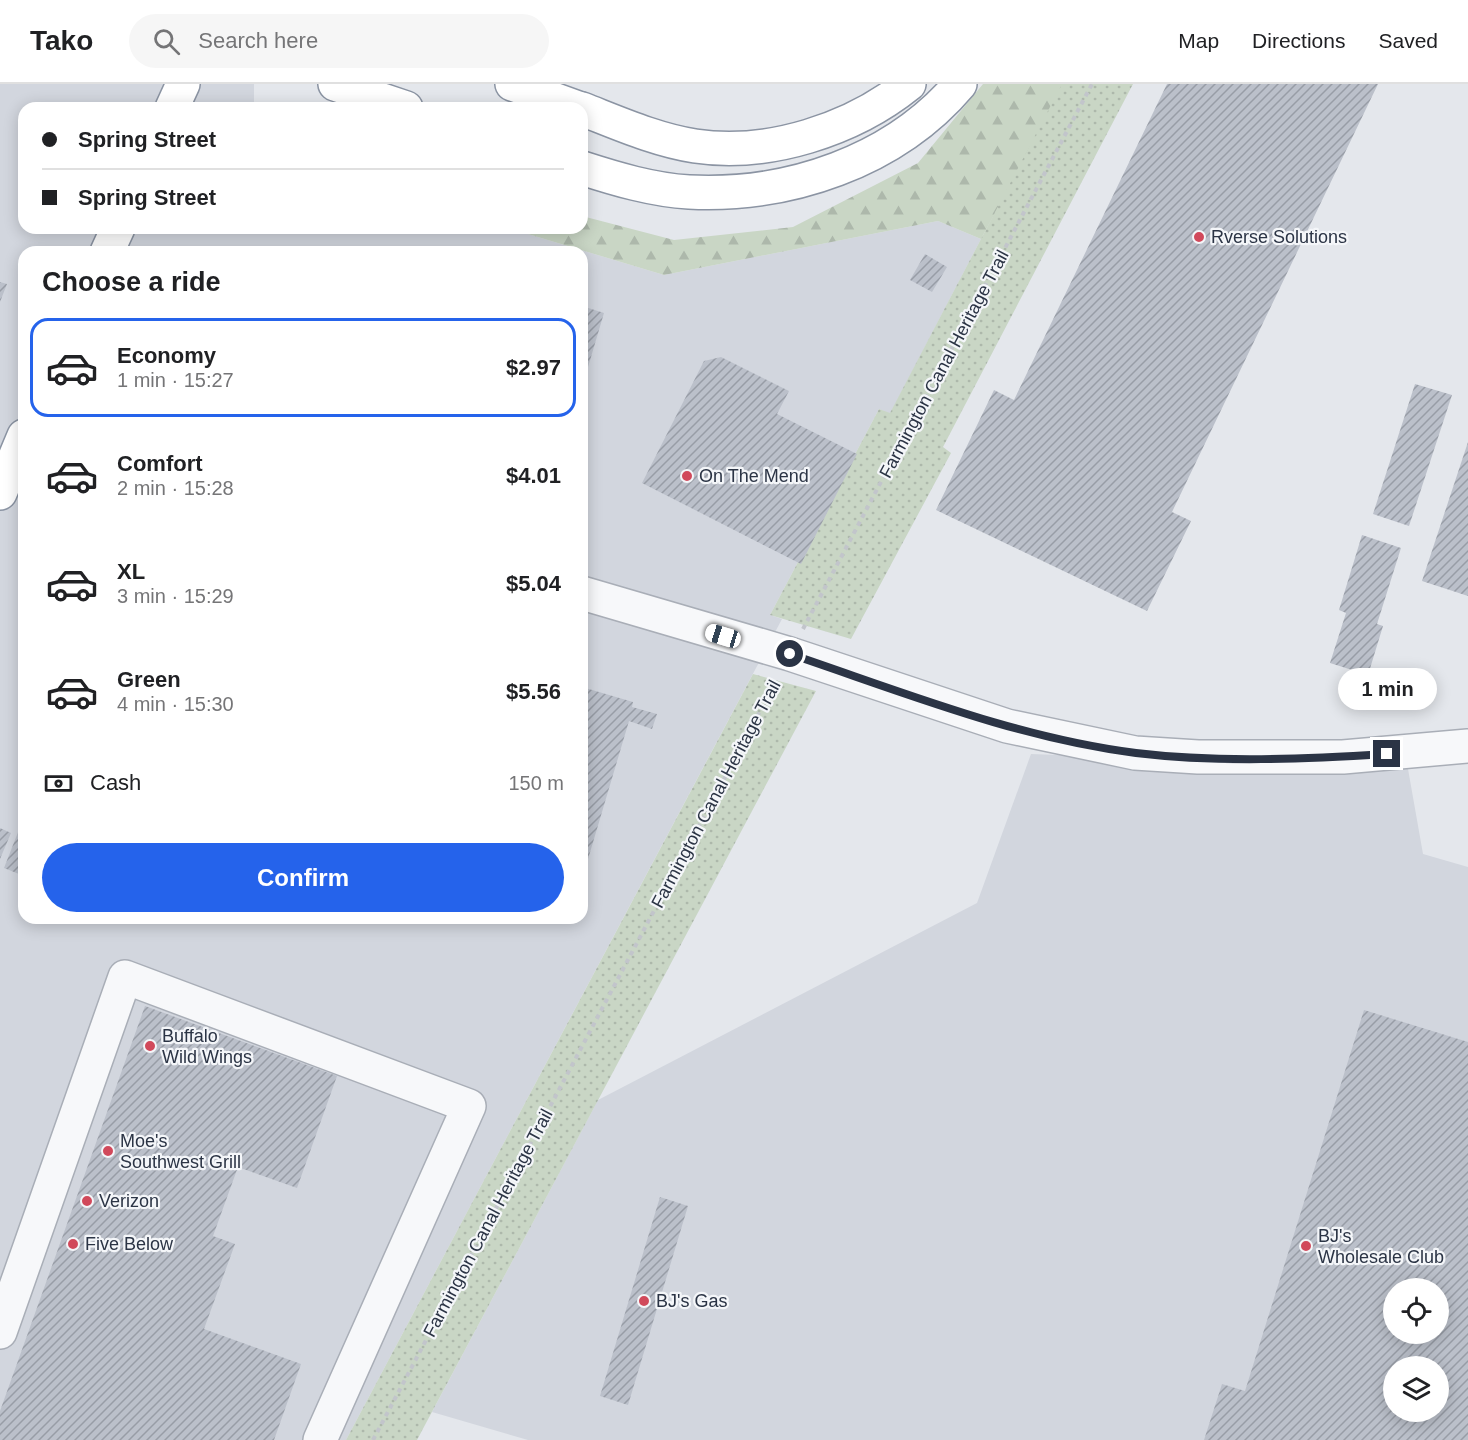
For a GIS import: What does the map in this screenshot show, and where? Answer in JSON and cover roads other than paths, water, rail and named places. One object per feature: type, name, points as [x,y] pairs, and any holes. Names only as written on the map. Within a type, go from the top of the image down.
[{"type":"highway","points":[[175,102],[183,84]]},
{"type":"highway","points":[[335,84],[388,102]]},
{"type":"highway","points":[[512,84],[561,102]]},
{"type":"highway","points":[[588,112],[653,135],[695,146],[738,148],[779,144],[821,131],[861,114],[909,84]]},
{"type":"highway","points":[[588,170],[639,184],[687,192],[738,192],[785,185],[833,171],[876,152],[918,123],[960,84]]},
{"type":"highway","points":[[0,493],[18,450]]},
{"type":"street","points":[[588,595],[790,654],[1007,726],[1135,753],[1198,757],[1343,757],[1468,746]]},
{"type":"street","points":[[0,1332],[11,1264],[125,977],[469,1106],[320,1440]]},
{"type":"place","name":"Rverse Solutions","points":[[1199,237]]},
{"type":"place","name":"On The Mend","points":[[687,476]]},
{"type":"place","name":"Buffalo Wild Wings","points":[[150,1046]]},
{"type":"place","name":"Moe's Southwest Grill","points":[[108,1151]]},
{"type":"place","name":"Verizon","points":[[87,1201]]},
{"type":"place","name":"Five Below","points":[[73,1244]]},
{"type":"place","name":"BJ's Wholesale Club","points":[[1306,1246]]},
{"type":"place","name":"BJ's Gas","points":[[644,1301]]}]
